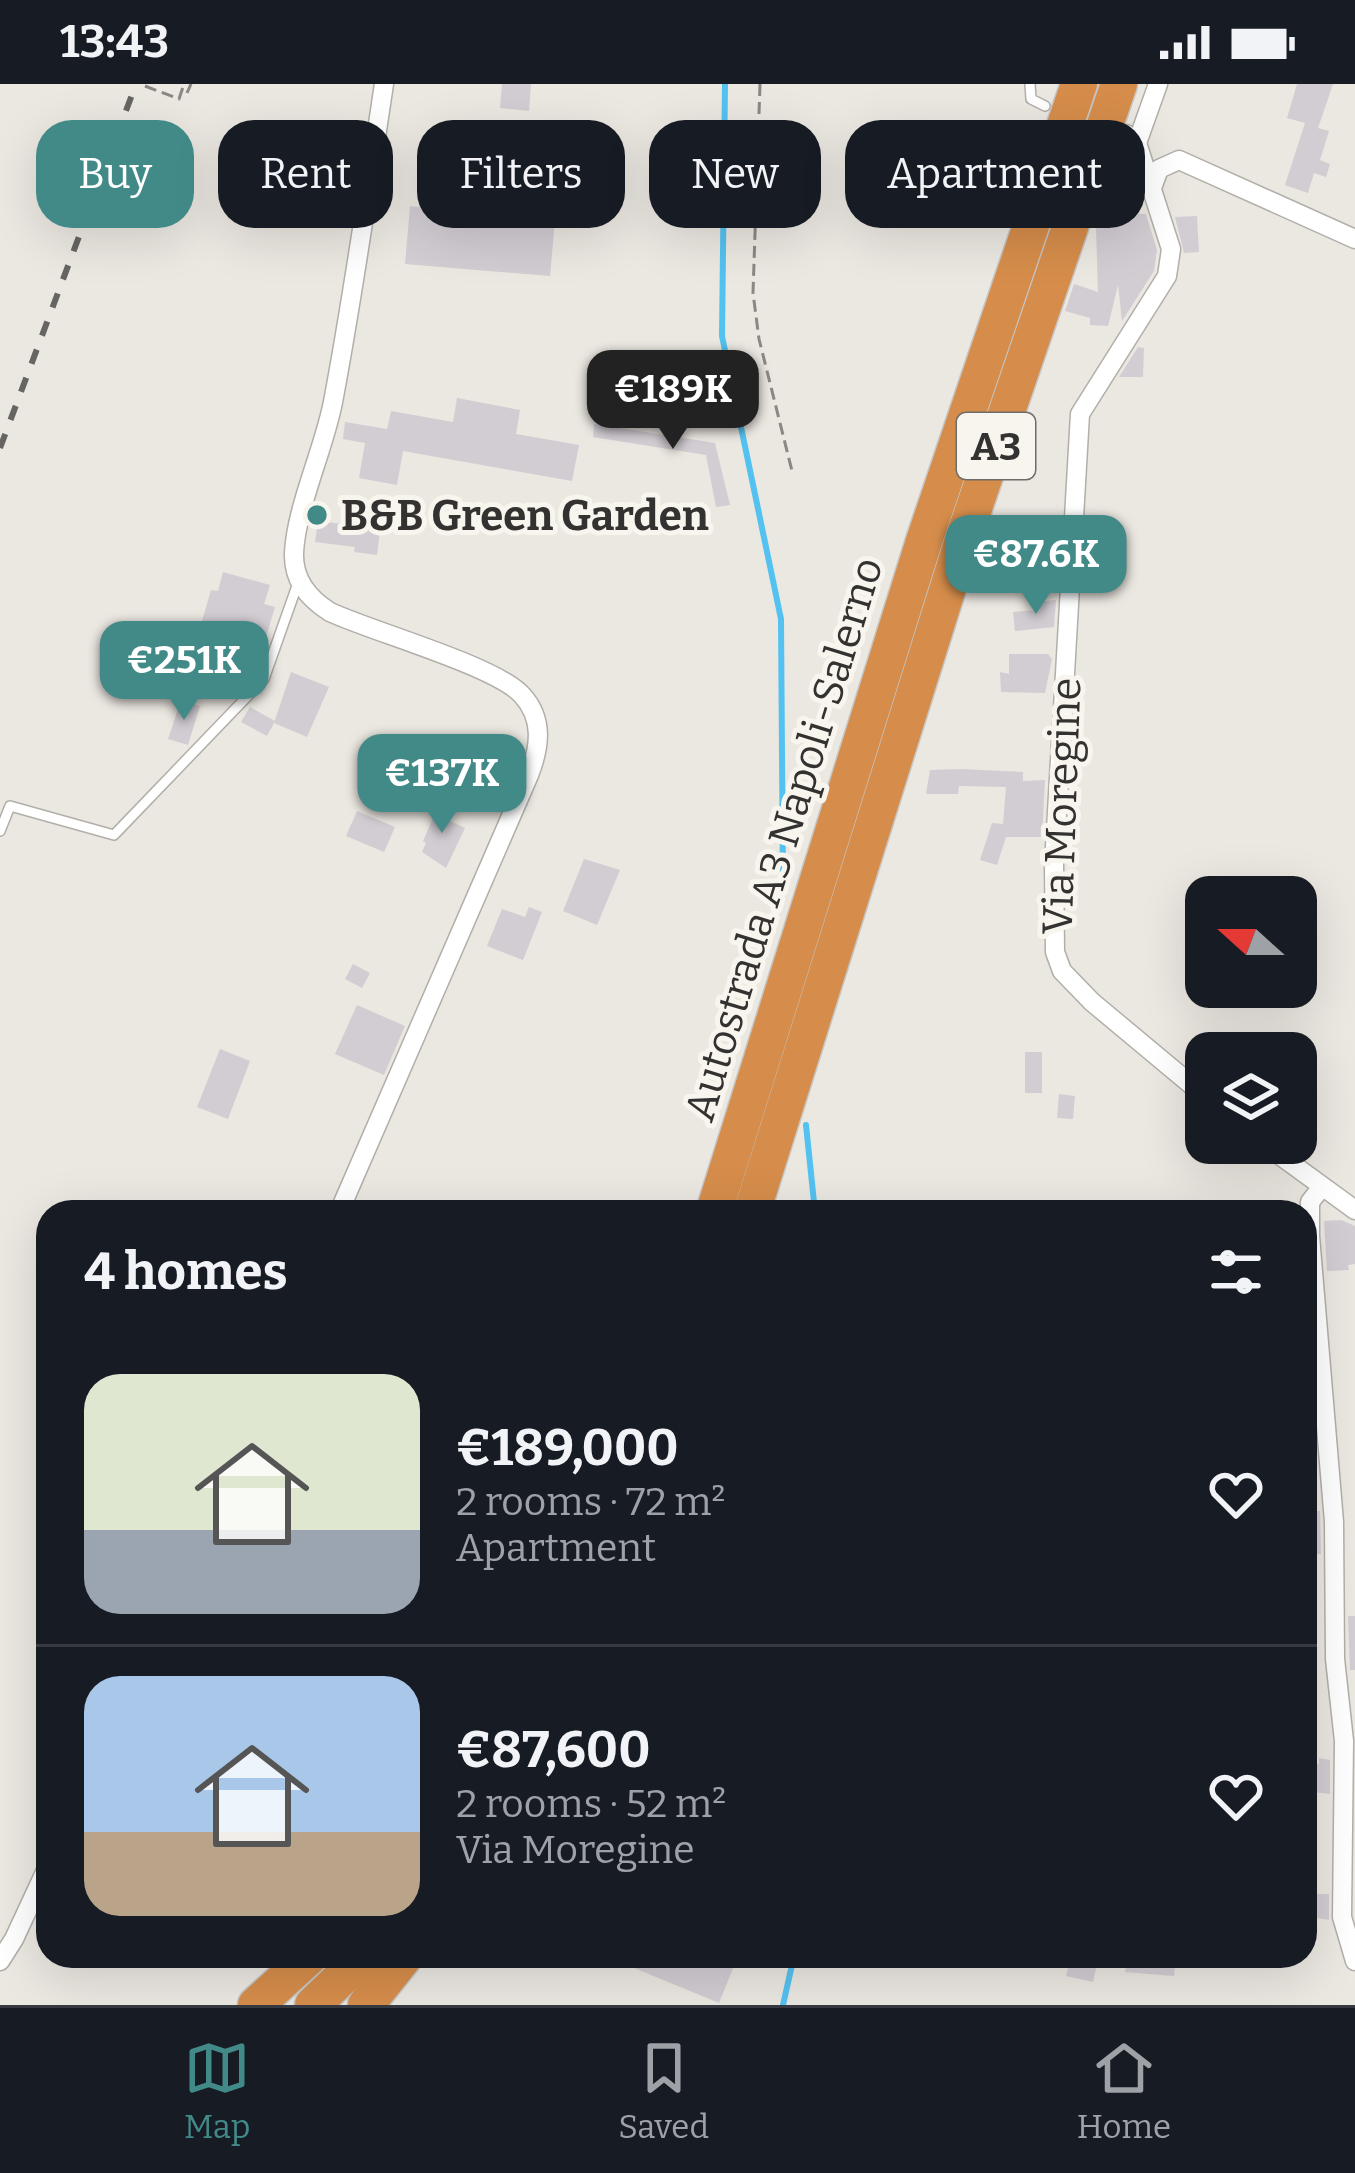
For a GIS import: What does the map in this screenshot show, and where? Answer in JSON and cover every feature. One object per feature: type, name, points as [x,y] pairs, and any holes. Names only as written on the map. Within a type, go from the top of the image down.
[{"type":"highway","name":"Autostrada A3 Napoli-Salerno","points":[[718,1200],[924,541],[1079,84]]},
{"type":"highway","name":"Autostrada A3 Napoli-Salerno","points":[[756,1200],[963,540],[1119,84]]},
{"type":"highway","points":[[256,2005],[297,1968]]},
{"type":"highway","points":[[313,2005],[352,1968]]},
{"type":"highway","points":[[366,2005],[395,1968]]},
{"type":"street","points":[[344,1200],[529,775],[539,738],[531,707],[509,683],[330,612],[316,604],[299,580],[294,552],[333,401],[384,84]]},
{"type":"street","name":"Via Moregine","points":[[1158,84],[1131,138],[1171,249],[1167,276],[1080,414],[1054,864],[1055,952],[1062,970],[1092,1002],[1185,1079]]},
{"type":"street","points":[[1151,190],[1159,169],[1179,160],[1355,238]]},
{"type":"street","points":[[1290,1164],[1355,1210]]},
{"type":"street","points":[[1312,1200],[1321,1189]]},
{"type":"street","points":[[1317,1319],[1334,1522],[1335,1659],[1344,1741],[1340,1900],[1355,1960]]},
{"type":"street","points":[[0,1960],[36,1892]]},
{"type":"lane","points":[[1030,84],[1031,99],[1045,106]]},
{"type":"lane","points":[[0,831],[10,806],[114,835],[264,680],[299,580]]},
{"type":"path","points":[[187,84],[187,93]]},
{"type":"path","points":[[145,86],[182,100],[187,84]]},
{"type":"path","points":[[760,84],[753,293],[759,339],[791,471]]},
{"type":"building","points":[[502,84],[531,84],[529,111],[500,108]]},
{"type":"building","points":[[1297,84],[1333,84],[1318,128],[1329,131],[1320,160],[1330,164],[1326,177],[1314,173],[1308,193],[1285,185],[1305,123],[1287,118]]},
{"type":"building","points":[[410,206],[417,207],[417,228],[554,228],[550,276],[405,264]]},
{"type":"building","points":[[1146,214],[1157,250],[1154,271],[1122,321],[1118,285],[1108,326],[1090,325],[1090,318],[1065,311],[1074,284],[1098,292],[1096,228],[1145,228]]},
{"type":"building","points":[[1197,216],[1199,252],[1184,253],[1175,217]]},
{"type":"building","points":[[1138,347],[1144,348],[1143,377],[1119,377]]},
{"type":"building","points":[[457,398],[520,410],[516,434],[579,445],[572,481],[403,451],[397,485],[359,478],[365,443],[343,439],[345,422],[387,429],[391,411],[453,422]]},
{"type":"building","points":[[594,424],[715,443],[730,505],[716,507],[706,455],[593,437]]},
{"type":"building","points":[[352,511],[388,516],[386,531],[380,530],[377,555],[315,542],[318,521],[350,525]]},
{"type":"building","points":[[223,572],[270,585],[264,604],[275,607],[266,637],[233,628],[227,650],[208,645],[211,631],[200,628],[211,590],[218,591]]},
{"type":"building","points":[[1056,600],[1054,627],[1015,631],[1013,612],[1036,610],[1035,602]]},
{"type":"building","points":[[1009,654],[1048,654],[1052,659],[1045,693],[1001,692],[1000,672],[1009,674]]},
{"type":"building","points":[[291,672],[329,687],[307,737],[274,723]]},
{"type":"building","points":[[181,700],[200,706],[188,745],[168,739]]},
{"type":"building","points":[[250,707],[275,721],[267,736],[241,722]]},
{"type":"building","points":[[930,770],[1023,772],[1023,781],[1045,780],[1042,837],[1006,837],[997,865],[980,860],[992,823],[1003,824],[1006,787],[959,786],[958,794],[926,794]]},
{"type":"building","points":[[441,800],[454,806],[448,820],[465,828],[446,868],[422,852]]},
{"type":"building","points":[[357,811],[395,827],[384,852],[346,836]]},
{"type":"building","points":[[584,859],[620,870],[597,925],[563,911]]},
{"type":"building","points":[[529,907],[542,912],[523,960],[487,946],[502,909],[525,917]]},
{"type":"building","points":[[353,964],[370,973],[362,988],[345,979]]},
{"type":"building","points":[[357,1005],[405,1026],[384,1075],[335,1054]]},
{"type":"building","points":[[220,1049],[250,1061],[228,1119],[197,1107]]},
{"type":"building","points":[[1025,1052],[1042,1052],[1042,1093],[1025,1093]]},
{"type":"building","points":[[1059,1094],[1075,1096],[1073,1119],[1057,1118]]},
{"type":"building","points":[[1341,1220],[1355,1226],[1355,1264],[1348,1265],[1349,1270],[1327,1271],[1324,1221]]},
{"type":"building","points":[[1317,1511],[1320,1511],[1321,1554],[1317,1554]]},
{"type":"building","points":[[1348,1616],[1355,1616],[1355,1670],[1350,1670]]},
{"type":"building","points":[[1319,1758],[1330,1760],[1330,1794],[1317,1792]]},
{"type":"building","points":[[1317,1894],[1329,1894],[1329,1920],[1317,1918]]},
{"type":"building","points":[[634,1968],[733,1968],[719,2003]]},
{"type":"building","points":[[1068,1968],[1096,1968],[1093,1982],[1066,1976]]},
{"type":"building","points":[[1126,1968],[1175,1968],[1174,1976],[1125,1972]]},
{"type":"waterway","points":[[725,84],[722,336],[781,619],[783,886]]},
{"type":"waterway","points":[[806,1125],[814,1200]]},
{"type":"waterway","points":[[783,2005],[791,1968]]},
{"type":"railway","points":[[0,448],[136,84]]},
{"type":"place","name":"B&B Green Garden","points":[[317,515]]}]
